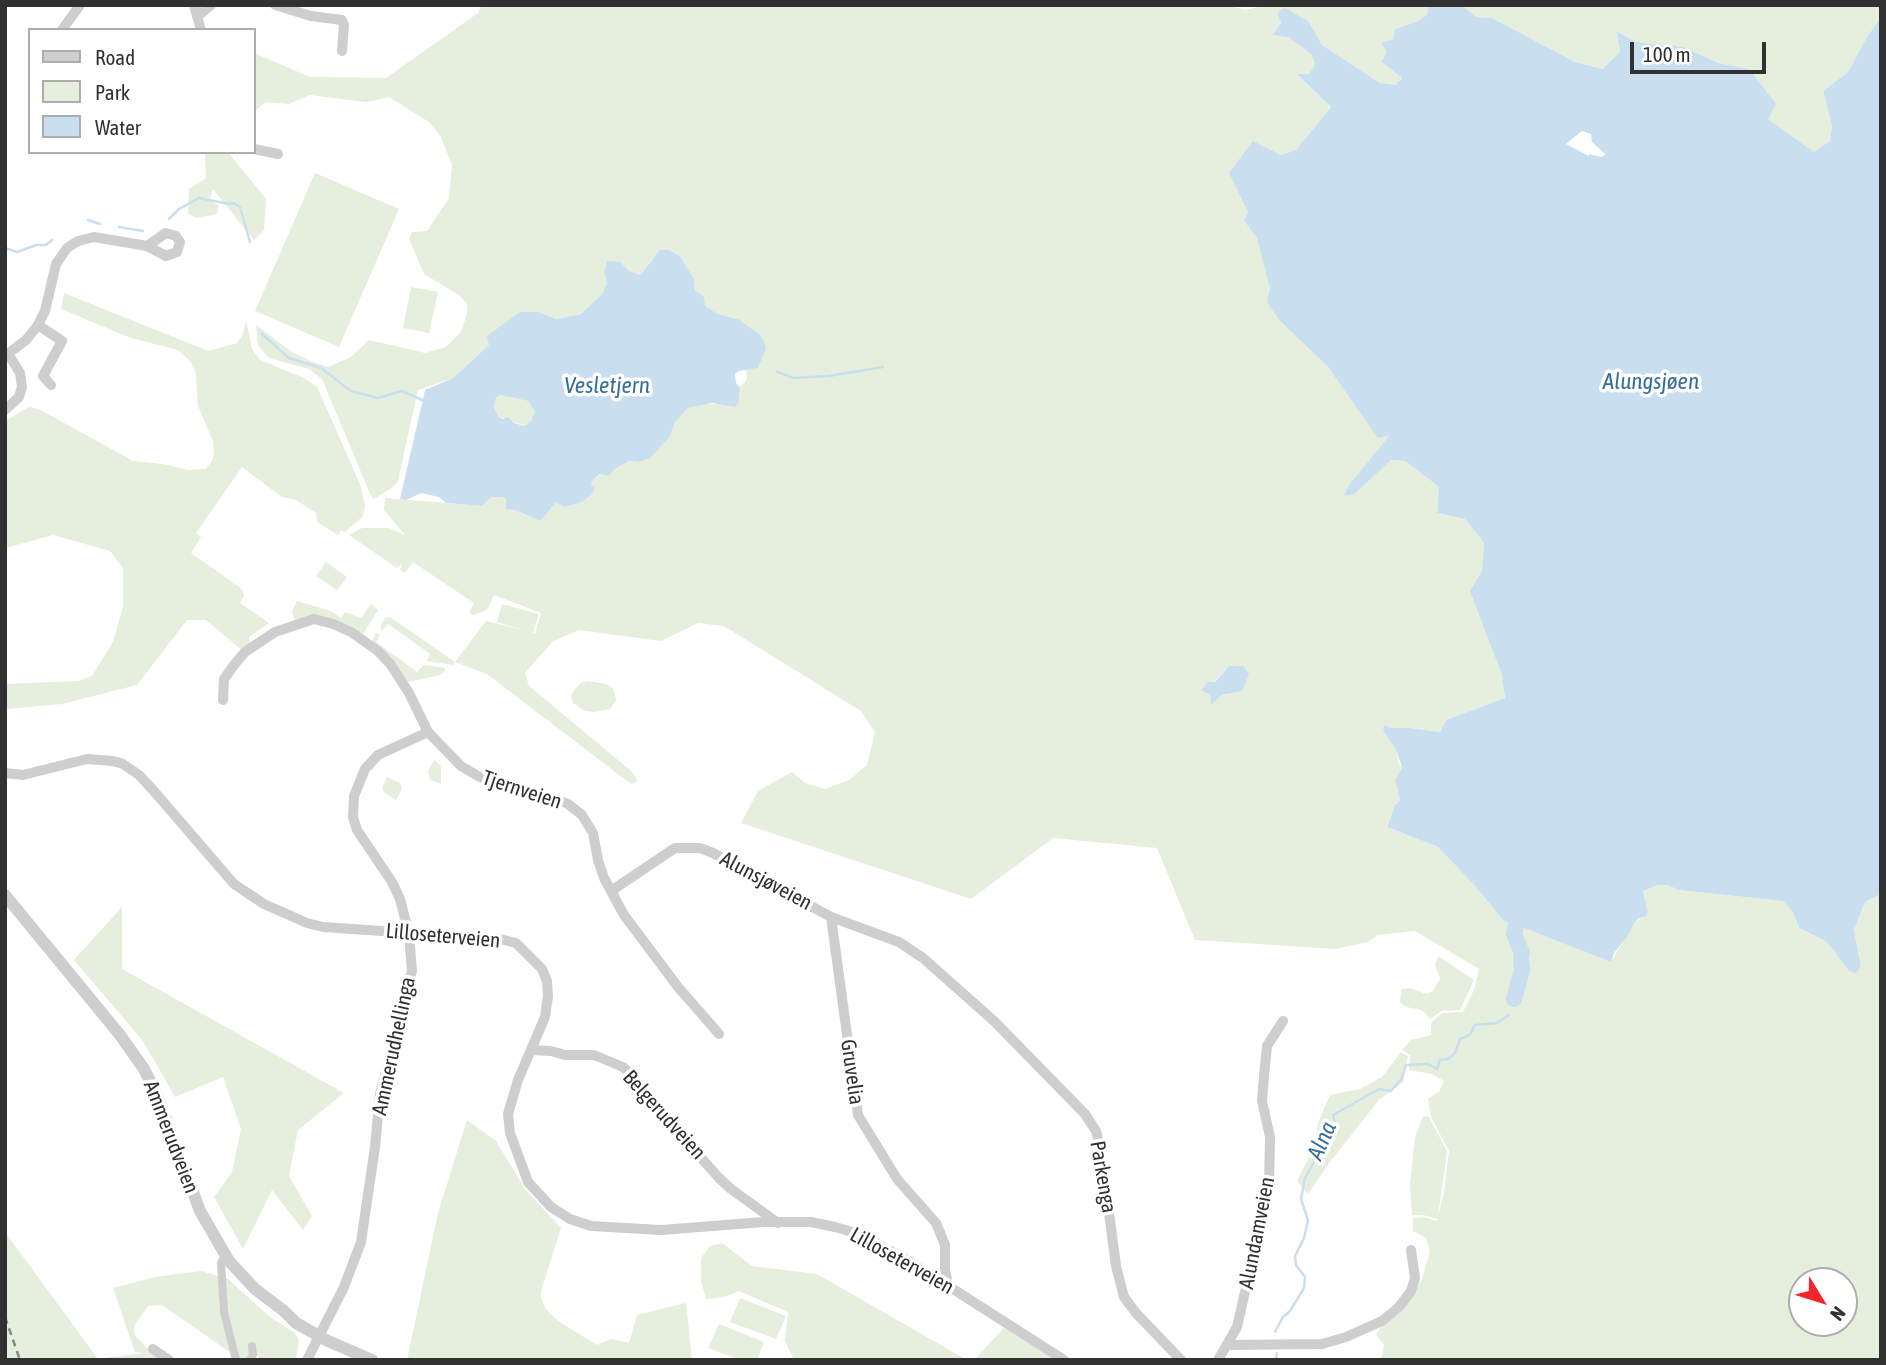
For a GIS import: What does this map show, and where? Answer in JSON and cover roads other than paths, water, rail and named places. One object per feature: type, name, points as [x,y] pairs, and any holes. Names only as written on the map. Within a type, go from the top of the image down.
[{"type":"street","points":[[63,28],[80,5]]},
{"type":"street","points":[[194,5],[201,28]]},
{"type":"street","points":[[198,16],[211,5]]},
{"type":"street","points":[[275,5],[311,16],[342,20],[342,51]]},
{"type":"street","points":[[256,149],[278,154]]},
{"type":"street","points":[[5,410],[19,397],[22,387],[20,373],[7,356],[26,340],[38,325],[45,311],[56,264],[63,253],[73,244],[94,237],[147,246]]},
{"type":"street","points":[[38,325],[62,341],[43,376],[51,385]]},
{"type":"street","name":"Tjernveien","points":[[223,700],[224,679],[245,652],[275,632],[314,620],[351,632],[378,651],[401,678],[428,732],[461,766],[501,785],[556,799],[575,809],[588,823],[593,833],[598,860],[624,915],[678,987],[719,1034]]},
{"type":"street","name":"Ammerudhellinga","points":[[307,1360],[347,1280],[360,1243],[380,1094],[412,971],[409,934],[400,899],[392,882],[357,830],[353,817],[354,796],[365,769],[379,754],[428,732]]},
{"type":"street","name":"Lilloseterveien","points":[[5,773],[23,775],[87,759],[123,764],[139,775],[153,790],[234,884],[284,913],[323,927],[500,939],[516,943],[535,961],[547,981],[548,996],[545,1017],[518,1080],[508,1114],[510,1133],[528,1182],[551,1207],[580,1223],[628,1229],[661,1230],[764,1222],[811,1222],[859,1234],[948,1284],[1063,1360]]},
{"type":"street","name":"Alunsjøveien","points":[[611,891],[670,850],[688,846],[713,853],[831,916],[891,938],[923,958]]},
{"type":"street","name":"Ammerudveien","points":[[5,895],[120,1035],[144,1069],[157,1094],[200,1211],[225,1256],[246,1280],[296,1324],[320,1333],[338,1346],[372,1360]]},
{"type":"street","name":"Gruvelia","points":[[831,916],[858,1115],[897,1179],[936,1223],[946,1245],[945,1278],[948,1284]]},
{"type":"street","name":"Parkenga","points":[[923,958],[994,1021],[1085,1114],[1096,1132],[1101,1152],[1116,1266],[1124,1297],[1181,1360]]},
{"type":"street","name":"Alundamveien","points":[[1219,1360],[1237,1327],[1269,1187],[1270,1137],[1262,1101],[1264,1076],[1268,1046],[1283,1021]]},
{"type":"street","name":"Belgerudveien","points":[[531,1050],[565,1055],[594,1055],[623,1067],[719,1178],[778,1223]]},
{"type":"street","points":[[1228,1345],[1322,1344],[1382,1321],[1399,1307],[1411,1291],[1415,1278],[1411,1251]]},
{"type":"street","points":[[225,1256],[220,1263],[224,1312],[236,1360]]},
{"type":"street","points":[[250,1360],[253,1355],[252,1346]]},
{"type":"street","points":[[153,1349],[169,1360]]},
{"type":"water","name":"Alungsjøen","points":[[1428,5],[1462,5],[1476,17],[1492,18],[1575,62],[1603,69],[1620,52],[1617,31],[1636,42],[1684,47],[1718,63],[1749,69],[1776,104],[1768,119],[1814,152],[1830,141],[1832,126],[1823,91],[1848,72],[1881,17],[1881,894],[1865,902],[1854,930],[1861,966],[1856,973],[1849,971],[1827,942],[1799,928],[1793,912],[1783,901],[1678,890],[1668,885],[1658,885],[1643,891],[1648,912],[1634,923],[1611,962],[1503,920],[1438,847],[1387,827],[1395,805],[1400,800],[1395,781],[1402,768],[1396,749],[1383,731],[1384,725],[1440,732],[1446,720],[1505,698],[1501,672],[1470,591],[1482,571],[1484,543],[1465,519],[1437,513],[1439,487],[1405,461],[1391,460],[1354,494],[1344,496],[1349,485],[1389,436],[1378,438],[1328,367],[1280,321],[1267,302],[1270,288],[1257,238],[1244,221],[1248,212],[1229,173],[1253,141],[1281,155],[1296,150],[1331,107],[1297,74],[1309,74],[1315,64],[1311,54],[1288,37],[1272,35],[1281,23],[1279,11],[1285,8],[1308,21],[1322,45],[1380,83],[1396,85],[1402,78],[1382,62],[1387,51],[1381,43],[1393,39],[1395,29],[1418,21],[1428,14]],"holes":[[[1582,131],[1591,134],[1592,142],[1606,155],[1589,156],[1566,144]]]},
{"type":"water","name":"Vesletjern","points":[[660,250],[669,250],[680,256],[694,279],[695,290],[704,297],[705,306],[718,314],[738,319],[759,334],[766,348],[758,368],[735,374],[736,383],[740,387],[739,401],[735,407],[712,403],[688,408],[675,422],[670,436],[650,458],[639,462],[630,461],[614,469],[609,476],[600,474],[593,480],[591,486],[595,487],[591,495],[582,502],[564,507],[556,502],[541,521],[506,509],[506,499],[502,497],[491,497],[482,506],[446,503],[439,497],[421,493],[406,500],[400,499],[425,390],[453,378],[489,345],[487,336],[520,312],[539,312],[556,319],[581,314],[603,293],[607,283],[604,273],[607,261],[620,262],[629,271],[640,275]],"holes":[[[500,395],[528,401],[535,412],[525,426],[514,423],[508,417],[503,419],[498,416],[494,407],[496,398]]]},
{"type":"water","points":[[1229,666],[1243,666],[1249,674],[1242,691],[1222,695],[1211,705],[1210,695],[1201,690],[1208,682],[1215,682]]},
{"type":"waterway","points":[[169,219],[179,209],[199,198],[234,203],[240,207],[250,242]]},
{"type":"waterway","points":[[88,220],[100,224]]},
{"type":"waterway","points":[[119,227],[143,231]]},
{"type":"waterway","points":[[5,248],[17,252],[36,245],[46,245],[52,240]]},
{"type":"waterway","points":[[262,334],[289,358],[321,368],[351,391],[378,398],[402,391],[422,400]]},
{"type":"waterway","points":[[777,372],[794,378],[829,376],[883,367]]},
{"type":"waterway","name":"Alna","points":[[1516,925],[1514,934],[1522,953]]},
{"type":"waterway","name":"Alna","points":[[1514,999],[1522,970],[1521,959]]},
{"type":"waterway","name":"Alna","points":[[1275,1332],[1304,1288],[1305,1277],[1296,1265],[1295,1256],[1304,1238],[1308,1220],[1301,1199],[1305,1178],[1327,1139],[1326,1130],[1335,1122],[1333,1115],[1379,1089],[1391,1091],[1401,1080],[1406,1065],[1428,1064],[1437,1069],[1440,1060],[1448,1059],[1455,1053],[1460,1039],[1470,1035],[1475,1025],[1497,1023],[1509,1015]]},
{"type":"waterway","name":"Alna","points":[[1276,1360],[1277,1353]]},
{"type":"railway","points":[[5,1317],[20,1360]]}]
